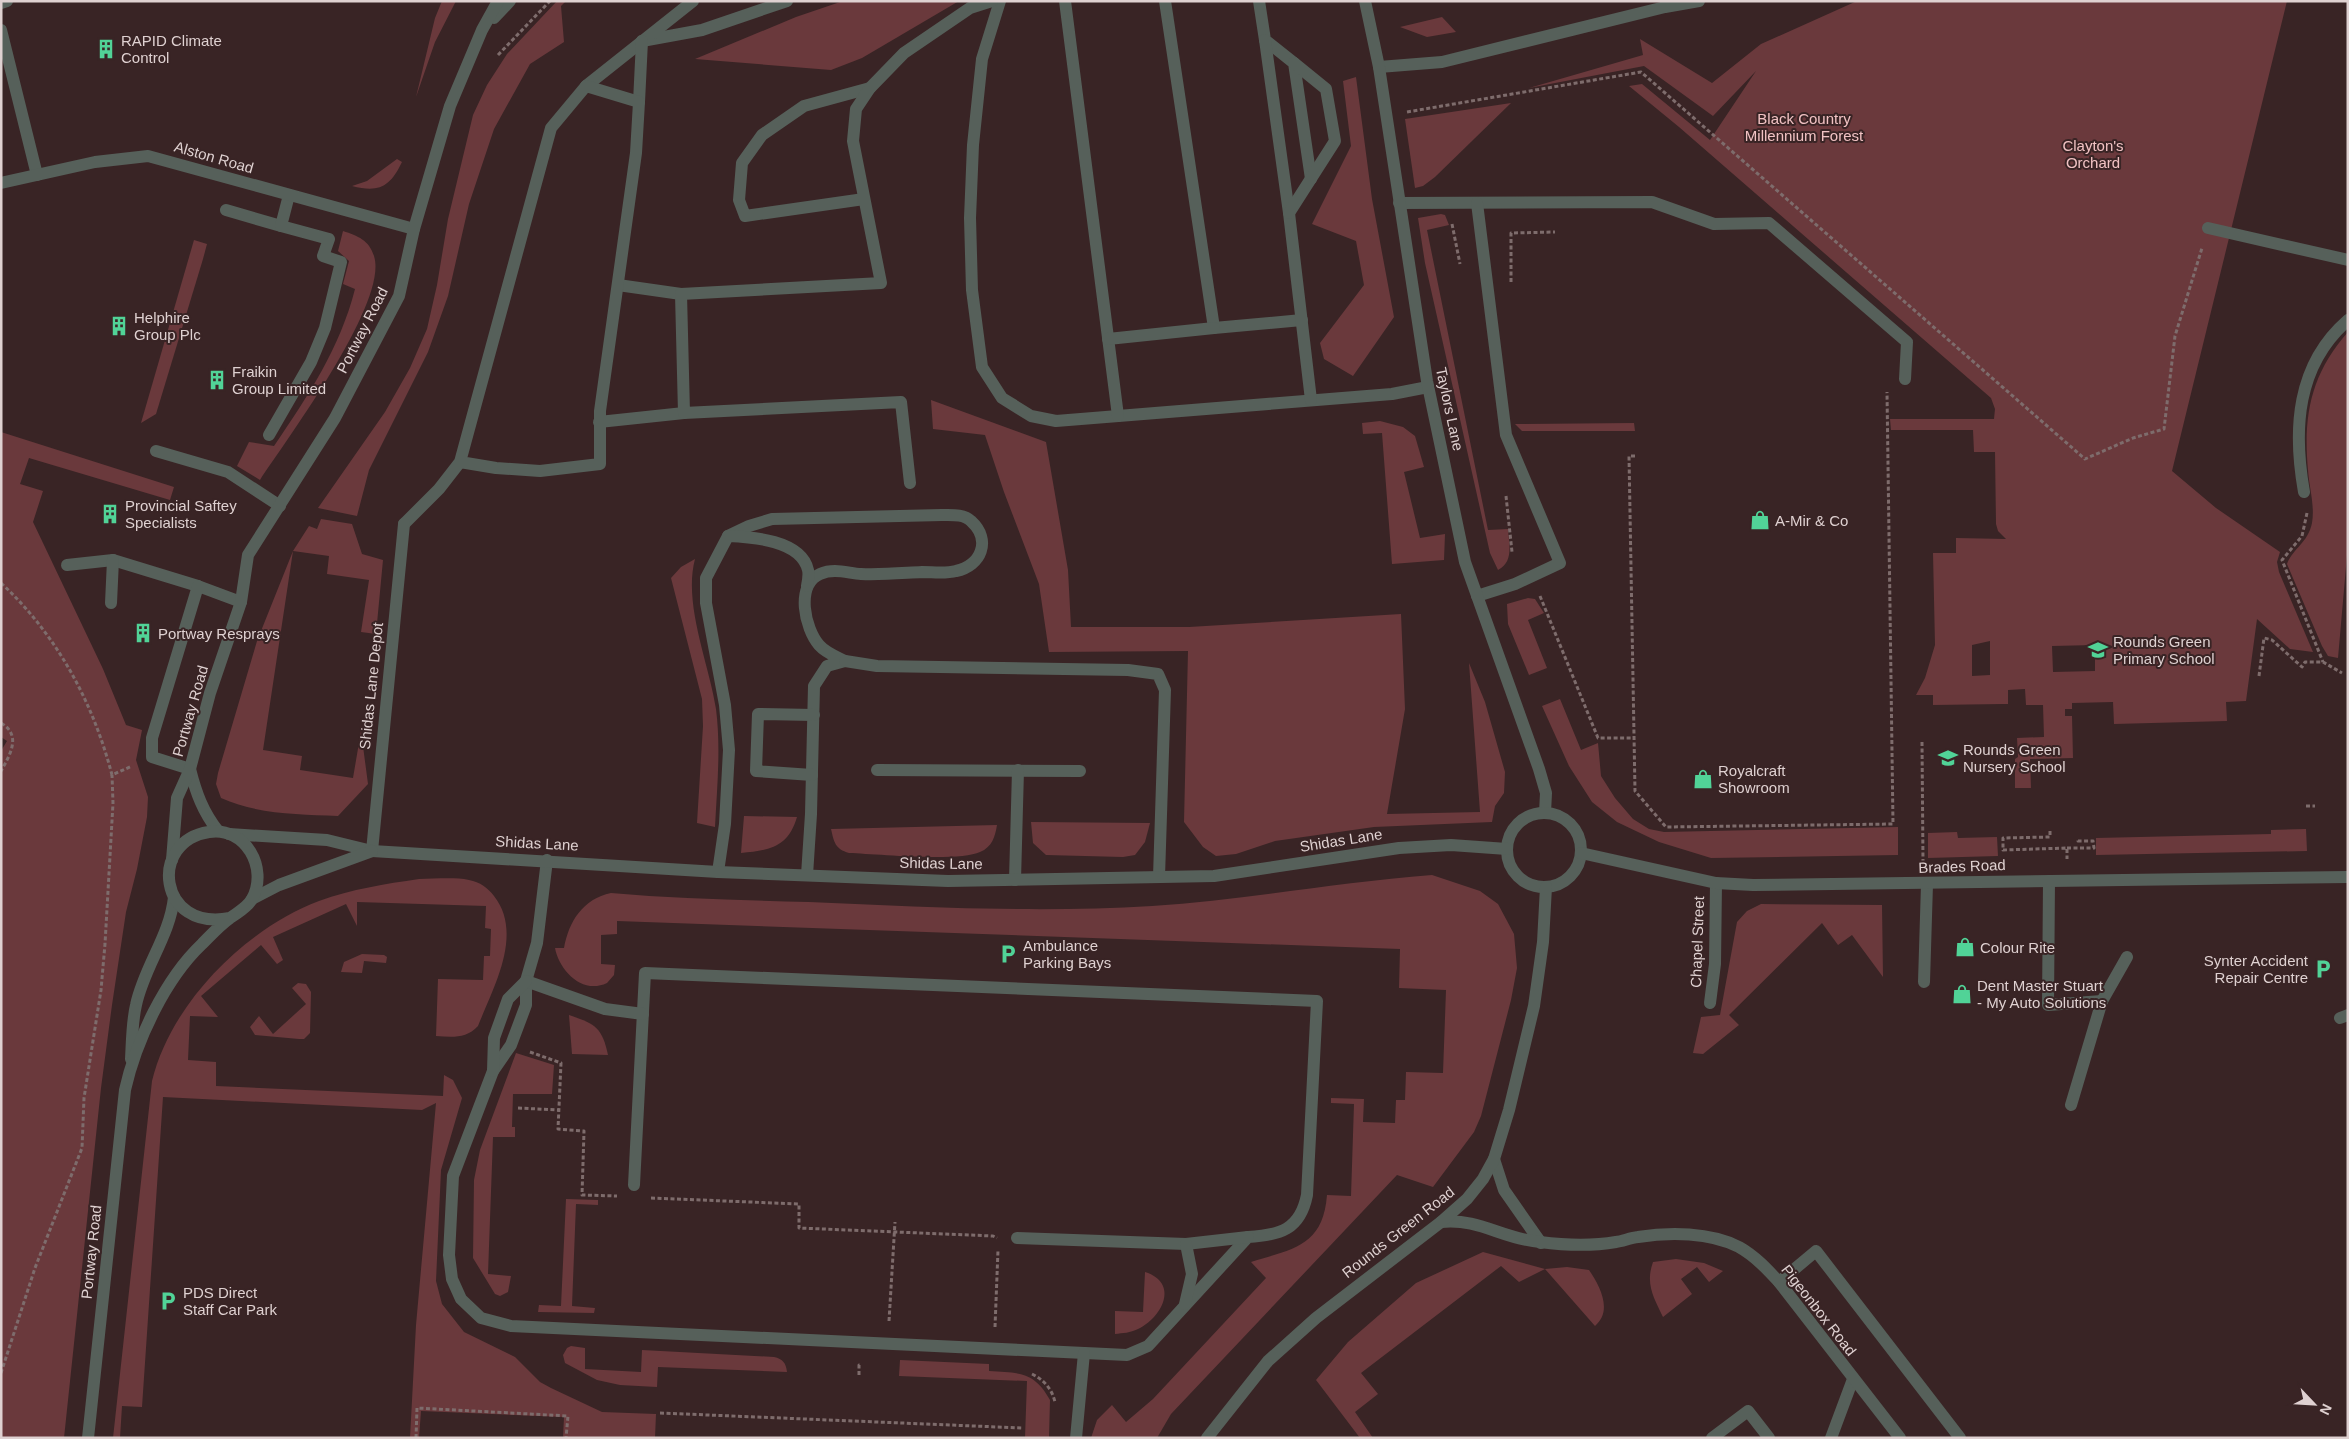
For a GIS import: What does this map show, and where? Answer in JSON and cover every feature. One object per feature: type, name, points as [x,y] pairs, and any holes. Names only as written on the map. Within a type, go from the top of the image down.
[{"type":"street","points":[[1,2],[7,1]]},
{"type":"street","name":"Portway Road","points":[[130,1071],[136,1005],[150,966],[168,928],[174,897],[169,876],[172,860],[174,812],[177,798],[190,769],[210,693],[241,602],[248,554],[335,418],[399,296],[414,229],[450,106],[482,30],[498,1]]},
{"type":"street","name":"Portway Road","points":[[482,30],[510,1]]},
{"type":"street","points":[[642,41],[636,153],[599,422],[600,464],[540,471],[496,468],[460,462],[551,128],[586,86],[642,41],[693,1]]},
{"type":"street","points":[[642,41],[702,30],[787,1]]},
{"type":"street","points":[[618,285],[681,294],[881,283],[853,140],[856,109],[870,88],[904,53],[970,8],[992,1]]},
{"type":"street","points":[[1000,1],[982,59],[973,145],[970,218],[972,290],[982,367],[1002,398],[1030,416],[1056,421],[1392,394],[1428,387]]},
{"type":"street","points":[[1065,1],[1118,416]]},
{"type":"street","points":[[1165,1],[1214,328]]},
{"type":"street","points":[[1259,1],[1289,213],[1311,400]]},
{"type":"street","name":"Taylors Lane","points":[[1365,1],[1379,67],[1428,387],[1465,562],[1538,768],[1546,793],[1546,813]]},
{"type":"street","points":[[1379,67],[1442,62],[1665,7],[1699,1]]},
{"type":"street","points":[[1,30],[37,175]]},
{"type":"street","points":[[1265,40],[1326,89],[1335,141],[1289,213]]},
{"type":"street","points":[[1294,63],[1311,178]]},
{"type":"street","points":[[586,86],[639,102]]},
{"type":"street","points":[[864,199],[745,216],[739,200],[742,163],[762,135],[804,106],[870,88]]},
{"type":"street","name":"Alston Road","points":[[1,183],[102,161],[148,156],[414,229]]},
{"type":"street","points":[[282,226],[289,195]]},
{"type":"street","points":[[1399,203],[1652,202],[1714,224],[1769,223],[1907,342],[1906,379]]},
{"type":"street","points":[[1477,203],[1506,435],[1560,563],[1515,584],[1477,596]]},
{"type":"street","points":[[226,210],[329,240],[323,256],[341,262],[326,328],[310,362],[269,435]]},
{"type":"street","points":[[2208,228],[2348,260]]},
{"type":"street","points":[[681,294],[684,413]]},
{"type":"street","points":[[1108,339],[1302,320]]},
{"type":"street","points":[[2304,492],[2298,457],[2299,422],[2304,389],[2317,358],[2339,328],[2348,320]]},
{"type":"street","points":[[599,422],[684,413],[901,402],[910,483]]},
{"type":"street","points":[[156,451],[228,472],[280,506]]},
{"type":"street","name":"Shidas Lane Depot","points":[[372,851],[404,524],[438,489],[460,462]]},
{"type":"street","points":[[718,872],[725,824],[729,750],[725,705],[706,603],[706,578],[728,536],[749,526],[772,520],[957,515],[971,520],[982,536],[982,550],[973,565],[955,572],[861,574],[834,570],[818,574],[808,586]]},
{"type":"street","points":[[728,536],[754,537],[786,545],[802,559],[808,569],[808,586],[805,601],[806,620],[818,644],[827,652],[845,660],[877,666],[1128,670],[1158,674],[1165,690],[1159,877]]},
{"type":"street","points":[[67,565],[113,560],[198,586],[241,602]]},
{"type":"street","points":[[111,603],[113,560]]},
{"type":"street","points":[[190,769],[152,757],[152,738],[198,586]]},
{"type":"street","points":[[807,875],[814,686],[827,666],[845,660]]},
{"type":"street","points":[[812,774],[756,771],[758,714],[814,715]]},
{"type":"street","name":"Portway Road","points":[[88,1438],[125,1090],[130,1071],[154,1012],[172,982],[200,946],[230,918],[246,908],[258,885],[256,860],[249,848],[224,833],[205,814],[190,769]]},
{"type":"street","points":[[877,770],[1080,771]]},
{"type":"street","points":[[1015,880],[1018,770]]},
{"type":"street","points":[[1546,813],[1563,819],[1572,826],[1578,836],[1581,853],[1571,875],[1564,882],[1546,887],[1532,886],[1521,879],[1512,870],[1507,849],[1509,837],[1518,824],[1530,816],[1546,813]]},
{"type":"street","points":[[172,860],[185,842],[196,835],[224,833]]},
{"type":"street","name":"Shidas Lane","points":[[224,833],[327,840],[372,851],[547,860],[718,872],[948,881],[1214,876],[1399,848],[1451,845],[1507,849]]},
{"type":"street","name":"Shidas Lane","points":[[252,899],[279,885],[372,851]]},
{"type":"street","name":"Brades Road","points":[[1581,853],[1716,883],[1752,885],[2348,877]]},
{"type":"street","points":[[492,1071],[512,1045],[526,1005],[526,981],[537,943],[547,860]]},
{"type":"street","points":[[2049,881],[2048,1004],[2102,1002]]},
{"type":"street","name":"Chapel Street","points":[[1710,1003],[1715,964],[1716,883]]},
{"type":"street","points":[[1924,982],[1927,884]]},
{"type":"street","name":"Rounds Green Road","points":[[1207,1438],[1268,1361],[1316,1318],[1441,1222],[1467,1198],[1483,1179],[1494,1160],[1509,1110],[1534,1006],[1544,942],[1546,887]]},
{"type":"street","points":[[174,897],[183,909],[194,916],[217,920],[230,918]]},
{"type":"street","points":[[2071,1105],[2102,1002],[2127,957]]},
{"type":"street","points":[[634,1185],[645,972],[1317,1001],[1307,1196],[1304,1212],[1296,1223],[1282,1231],[1269,1235],[1186,1244],[1017,1238]]},
{"type":"street","points":[[526,981],[605,1009],[643,1014]]},
{"type":"street","points":[[526,981],[508,999],[494,1038],[492,1071],[453,1176],[449,1255],[452,1279],[461,1299],[481,1318],[511,1326],[1127,1355],[1148,1346],[1248,1237]]},
{"type":"street","points":[[1494,1160],[1504,1190],[1541,1243]]},
{"type":"street","name":"Pigeonbox Road","points":[[1441,1222],[1471,1222],[1515,1238],[1541,1243],[1615,1243],[1636,1237],[1681,1234],[1738,1247],[1761,1262],[1779,1282],[1900,1438]]},
{"type":"street","points":[[1184,1306],[1192,1274],[1186,1244]]},
{"type":"street","points":[[1779,1282],[1816,1251],[1960,1438]]},
{"type":"street","points":[[1076,1438],[1084,1353]]},
{"type":"street","points":[[1831,1438],[1853,1379]]},
{"type":"street","points":[[1712,1438],[1748,1411],[1769,1438]]},
{"type":"path","points":[[494,60],[550,1]]},
{"type":"path","points":[[2085,459],[2134,438],[2164,429],[2175,336],[2208,228]]},
{"type":"path","points":[[1511,291],[1511,233],[1555,232]]},
{"type":"path","points":[[1634,456],[1629,456],[1634,790],[1666,827],[1892,824],[1887,388]]},
{"type":"path","points":[[2304,492],[2307,506],[2306,526],[2297,544],[2282,560],[2323,662]]},
{"type":"path","points":[[1,583],[49,637],[75,676],[97,727],[112,775],[113,803],[101,990],[84,1098],[82,1148],[36,1268],[2,1370]]},
{"type":"path","points":[[1533,594],[1539,594],[1598,738],[1633,738]]},
{"type":"path","points":[[2259,676],[2264,638],[2272,640],[2302,667],[2305,662],[2323,662],[2342,673]]},
{"type":"path","points":[[1,723],[7,726],[12,736],[13,749],[1,771]]},
{"type":"path","points":[[1922,742],[1923,866]]},
{"type":"path","points":[[112,775],[152,757]]},
{"type":"path","points":[[2306,806],[2314,806]]},
{"type":"path","points":[[2050,831],[2050,837],[2003,838],[2003,850],[2094,848],[2093,841],[2078,842],[2078,839]]},
{"type":"path","points":[[2067,848],[2067,862]]},
{"type":"path","points":[[527,1051],[560,1063],[558,1129],[584,1131],[582,1195],[622,1197]]},
{"type":"path","points":[[518,1108],[558,1110]]},
{"type":"path","points":[[641,1197],[799,1204],[798,1228],[992,1236],[998,1239],[994,1349]]},
{"type":"path","points":[[889,1321],[895,1222]]},
{"type":"path","points":[[1024,1370],[1047,1385],[1053,1393],[1055,1411]]},
{"type":"path","points":[[416,1438],[417,1408],[568,1416],[566,1438]]},
{"type":"path","points":[[660,1413],[1022,1428]]},
{"type":"green space","points":[[442,1],[456,1],[435,42],[416,97],[435,18]]},
{"type":"green space","points":[[557,1],[566,1],[561,6],[564,42],[530,64],[494,129],[469,204],[448,296],[428,352],[369,470],[357,516],[318,508],[385,412],[410,368],[427,329],[437,285],[448,219],[473,115],[487,85],[507,54]]},
{"type":"green space","points":[[843,1],[959,1],[862,58],[831,70],[695,59],[796,17]]},
{"type":"green space","points":[[1857,1],[2287,1],[2172,471],[2216,508],[2280,552],[2277,562],[2279,572],[2313,652],[2290,649],[2257,619],[2246,701],[2226,702],[2227,721],[2114,724],[2113,702],[2072,703],[2072,709],[2065,709],[2065,716],[2072,716],[2073,758],[2030,759],[2031,788],[2015,788],[2015,759],[2018,757],[2017,738],[2044,737],[2043,705],[2026,705],[2025,689],[2008,690],[2008,704],[1933,705],[1933,695],[1916,695],[1925,678],[1935,645],[1933,553],[1956,553],[1956,538],[2006,539],[1998,531],[1996,524],[1995,452],[1974,452],[1973,430],[1891,430],[1890,419],[1994,419],[1995,409],[1991,398],[1679,127],[1629,86],[1642,84],[1710,140],[1756,71],[1713,116],[1644,66],[1529,88],[1643,55],[1640,39],[1712,83],[1761,44]],"holes":[[[1990,641],[1990,675],[1972,676],[1972,645]],[[2095,645],[2095,671],[2053,672],[2052,646]]]},
{"type":"green space","points":[[1442,17],[1456,32],[1427,37],[1400,27]]},
{"type":"green space","points":[[1356,77],[1372,199],[1394,317],[1353,376],[1324,359],[1320,343],[1364,285],[1356,241],[1312,224],[1351,146],[1343,81]]},
{"type":"green space","points":[[1511,103],[1435,177],[1423,186],[1415,188],[1405,119]]},
{"type":"green space","points":[[397,159],[402,162],[398,170],[383,186],[370,189],[352,186],[367,181]]},
{"type":"green space","points":[[1445,215],[1449,225],[1427,230],[1488,530],[1508,529],[1508,557],[1503,567],[1498,570],[1490,553],[1425,263],[1418,218]]},
{"type":"green space","points":[[343,231],[366,242],[374,256],[375,277],[366,305],[352,336],[333,370],[260,480],[237,466],[249,442],[274,446],[322,371],[349,311],[355,289],[343,284],[349,261],[338,251]]},
{"type":"green space","points":[[194,240],[207,244],[203,259],[156,414],[141,423]]},
{"type":"green space","points":[[2348,332],[2348,544],[2338,658],[2328,656],[2322,646],[2287,564],[2304,541],[2312,523],[2307,431],[2312,396],[2325,364]]},
{"type":"green space","points":[[931,400],[1046,442],[1068,570],[1071,627],[1189,627],[1401,614],[1405,709],[1387,814],[1480,812],[1469,663],[1485,702],[1505,772],[1504,793],[1495,806],[1492,822],[1374,827],[1275,841],[1236,854],[1216,856],[1203,847],[1184,822],[1188,651],[1049,652],[1039,584],[1004,492],[985,435],[933,429]]},
{"type":"green space","points":[[1380,421],[1403,427],[1415,436],[1424,467],[1404,472],[1420,538],[1445,534],[1444,560],[1392,564],[1382,433],[1363,434],[1362,423]]},
{"type":"green space","points":[[1634,423],[1635,431],[1522,431],[1515,424]]},
{"type":"green space","points":[[1,432],[174,487],[170,500],[29,458],[20,484],[43,491],[33,522],[103,669],[126,725],[142,730],[136,760],[148,797],[147,817],[126,912],[101,1088],[64,1438],[1,1438],[1,751],[7,741],[1,737]]},
{"type":"green space","points":[[321,519],[352,524],[362,554],[383,560],[376,634],[361,632],[369,580],[327,574],[329,556],[293,551],[309,526],[317,529]]},
{"type":"green space","points":[[293,551],[263,750],[302,756],[300,770],[353,778],[361,731],[368,784],[338,816],[279,813],[250,808],[221,798],[216,784],[257,641]]},
{"type":"green space","points":[[695,559],[692,576],[692,595],[698,634],[716,709],[718,768],[715,827],[697,823],[703,726],[702,699],[671,578],[681,567]]},
{"type":"green space","points":[[1528,598],[1535,599],[1544,613],[1528,620],[1547,668],[1529,675],[1508,624],[1507,604]]},
{"type":"green space","points":[[1560,699],[1581,750],[1598,743],[1601,776],[1615,798],[1633,819],[1649,829],[1664,832],[1898,827],[1898,855],[1711,858],[1659,842],[1617,822],[1592,802],[1569,766],[1542,706]]},
{"type":"green space","points":[[744,816],[797,817],[793,827],[783,841],[769,848],[741,853]]},
{"type":"green space","points":[[1031,822],[1150,823],[1145,842],[1135,855],[1123,857],[1046,855],[1033,843]]},
{"type":"green space","points":[[997,825],[992,841],[984,850],[954,857],[849,853],[838,847],[831,829]]},
{"type":"green space","points":[[2306,829],[2307,851],[2096,855],[2096,838],[2271,834],[2271,830]]},
{"type":"green space","points":[[1957,832],[1958,838],[1997,837],[1998,856],[1928,858],[1928,833]]},
{"type":"green space","points":[[1432,875],[1480,891],[1498,904],[1514,934],[1517,968],[1511,1000],[1481,1116],[1474,1132],[1433,1187],[1397,1175],[1171,1414],[1157,1438],[1091,1438],[1097,1420],[1112,1405],[1126,1422],[1153,1399],[1266,1278],[1251,1262],[1292,1249],[1312,1236],[1319,1226],[1327,1195],[1351,1196],[1354,1104],[1331,1103],[1331,1098],[1364,1099],[1363,1122],[1395,1123],[1396,1100],[1405,1100],[1406,1072],[1443,1073],[1446,990],[1399,988],[1400,949],[617,921],[617,934],[601,935],[601,964],[615,965],[614,975],[607,983],[589,986],[573,978],[567,972],[557,956],[555,948],[564,948],[574,920],[585,906],[601,896],[611,893],[685,898],[938,907],[1066,909],[1187,903]]},
{"type":"green space","points":[[419,879],[457,879],[477,882],[492,893],[503,911],[506,927],[506,944],[503,961],[478,1026],[473,1030],[459,1036],[436,1036],[438,979],[483,980],[484,956],[490,956],[491,929],[485,928],[486,906],[357,902],[357,926],[346,904],[273,937],[283,960],[277,964],[261,945],[201,996],[218,1017],[190,1016],[188,1060],[216,1062],[216,1086],[443,1096],[444,1075],[453,1080],[462,1098],[441,1170],[436,1281],[442,1304],[464,1332],[515,1357],[540,1382],[551,1388],[602,1412],[656,1414],[655,1438],[563,1438],[564,1417],[421,1411],[419,1438],[410,1438],[416,1325],[436,1103],[422,1110],[163,1097],[142,1407],[122,1406],[120,1438],[113,1438],[152,1081],[162,1052],[176,1024],[194,997],[215,972],[264,930],[291,914],[319,901],[356,890]]},
{"type":"green space","points":[[1761,904],[1882,905],[1883,977],[1852,935],[1838,945],[1822,923],[1729,1015],[1739,1025],[1703,1054],[1693,1053],[1701,1017],[1720,1015],[1737,922],[1747,911]]},
{"type":"green space","points":[[362,954],[384,955],[387,957],[386,963],[364,961],[362,973],[341,972],[344,962]]},
{"type":"green space","points":[[298,983],[306,984],[311,992],[310,1033],[304,1039],[255,1035],[250,1027],[259,1016],[273,1034],[306,1004],[292,988]]},
{"type":"green space","points":[[569,1015],[591,1024],[600,1032],[608,1055],[572,1054]]},
{"type":"green space","points":[[516,1053],[554,1065],[552,1094],[513,1094],[512,1127],[515,1127],[515,1137],[493,1137],[488,1274],[511,1276],[508,1292],[500,1296],[495,1294],[473,1258],[474,1180],[480,1150]]},
{"type":"green space","points":[[566,1199],[598,1200],[598,1205],[576,1204],[572,1306],[595,1308],[594,1313],[538,1312],[539,1305],[561,1306]]},
{"type":"green space","points":[[1483,1252],[1545,1269],[1519,1282],[1501,1266],[1361,1373],[1378,1394],[1355,1412],[1373,1438],[1360,1438],[1316,1380],[1348,1342],[1416,1283]]},
{"type":"green space","points":[[1676,1259],[1704,1263],[1723,1271],[1709,1282],[1697,1267],[1681,1279],[1692,1294],[1663,1317],[1650,1284],[1651,1270],[1653,1262]]},
{"type":"green space","points":[[1567,1267],[1589,1270],[1597,1283],[1604,1306],[1600,1320],[1595,1326],[1545,1269]]},
{"type":"green space","points":[[1145,1272],[1156,1277],[1162,1284],[1164,1300],[1160,1309],[1147,1324],[1138,1329],[1115,1334],[1115,1311],[1143,1312]]},
{"type":"green space","points":[[571,1346],[585,1348],[585,1369],[641,1372],[642,1350],[774,1357],[784,1362],[787,1372],[658,1367],[657,1387],[620,1385],[597,1380],[565,1363],[563,1355],[567,1348]]},
{"type":"green space","points":[[900,1360],[989,1364],[989,1371],[1025,1375],[1038,1384],[1050,1400],[1049,1438],[1025,1438],[1027,1381],[899,1376]]},
{"type":"place","name":"RAPID Climate Control","points":[[106,49]]},
{"type":"place","name":"Helphire Group Plc","points":[[119,326]]},
{"type":"place","name":"Fraikin Group Limited","points":[[217,380]]},
{"type":"place","name":"Provincial Saftey Specialists","points":[[110,514]]},
{"type":"place","name":"A-Mir & Co","points":[[1760,520]]},
{"type":"place","name":"Portway Resprays","points":[[143,633]]},
{"type":"place","name":"Rounds Green Primary School","points":[[2098,650]]},
{"type":"place","name":"Rounds Green Nursery School","points":[[1948,758]]},
{"type":"place","name":"Royalcraft Showroom","points":[[1703,779]]},
{"type":"place","name":"Colour Rite","points":[[1965,947]]},
{"type":"place","name":"Ambulance Parking Bays","points":[[1008,954]]},
{"type":"place","name":"Synter Accident Repair Centre","points":[[2323,969]]},
{"type":"place","name":"Dent Master Stuart - My Auto Solutions","points":[[1962,994]]},
{"type":"place","name":"PDS Direct Staff Car Park","points":[[168,1301]]},
{"type":"park label","name":"Black Country Millennium Forest","points":[[1804,126]]},
{"type":"park label","name":"Clayton's Orchard","points":[[2093,154]]}]
